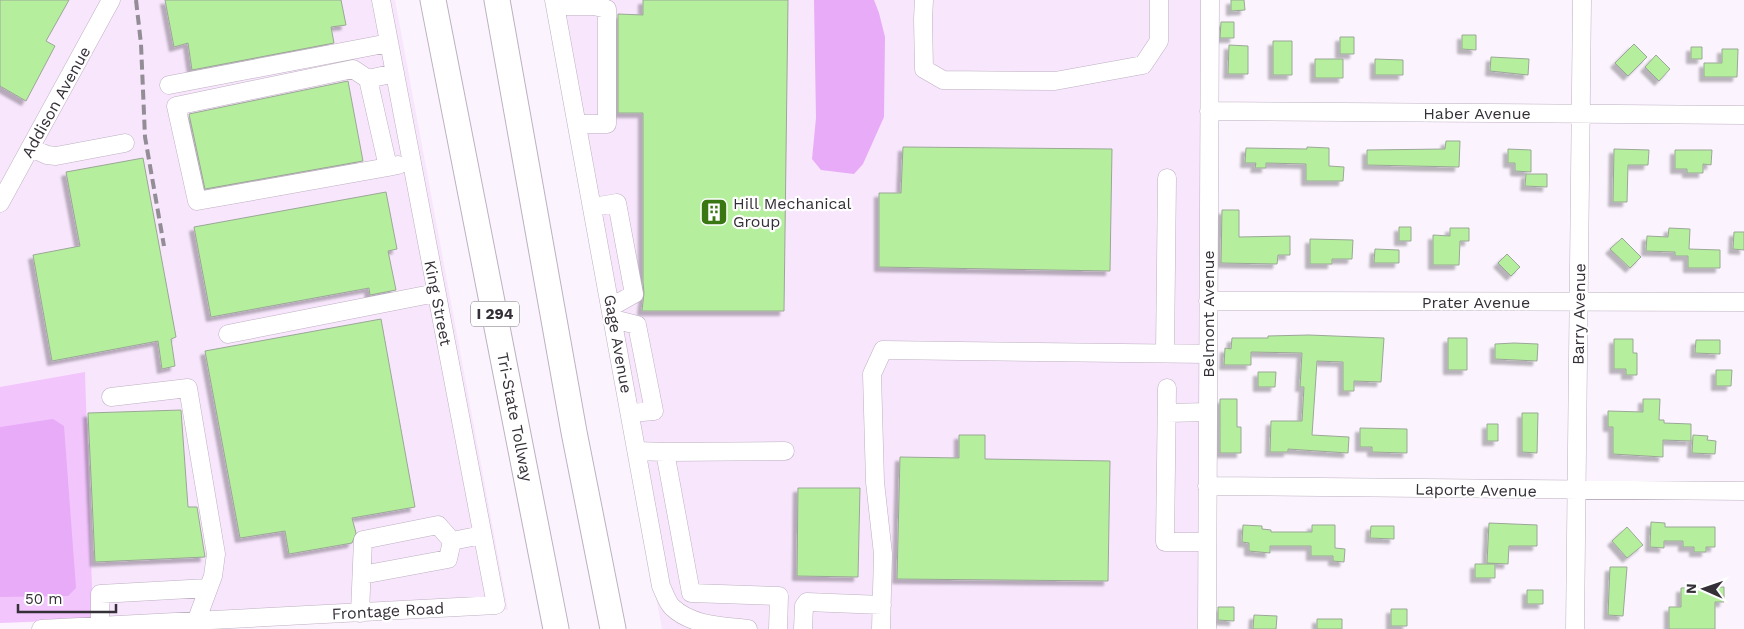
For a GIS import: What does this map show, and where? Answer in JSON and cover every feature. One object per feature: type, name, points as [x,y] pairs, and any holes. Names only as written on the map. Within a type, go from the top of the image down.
[{"type":"highway","name":"Tri-State Tollway","points":[[433,0],[556,629]]},
{"type":"highway","points":[[497,0],[574,432],[613,629]]},
{"type":"street","name":"Addison Avenue","points":[[0,203],[111,0]]},
{"type":"street","name":"King Street","points":[[381,0],[496,605]]},
{"type":"street","points":[[924,0],[924,69],[943,80],[1054,81],[1143,65],[1159,41],[1159,0]]},
{"type":"street","name":"Belmont Avenue","points":[[1207,629],[1210,0]]},
{"type":"street","name":"Barry Avenue","points":[[1575,629],[1582,0]]},
{"type":"street","points":[[555,3],[607,9],[607,124],[577,124]]},
{"type":"street","name":"Gage Avenue","points":[[555,3],[661,586],[671,606],[685,617],[703,623],[748,629]]},
{"type":"street","points":[[169,85],[389,43]]},
{"type":"street","points":[[388,167],[368,79],[353,69],[176,106],[197,201],[388,167],[412,162]]},
{"type":"street","points":[[368,79],[395,73]]},
{"type":"street","name":"Haber Avenue","points":[[1209,111],[1744,115]]},
{"type":"street","points":[[30,148],[52,156],[125,143]]},
{"type":"street","points":[[1165,353],[1167,178]]},
{"type":"street","points":[[593,208],[617,203],[634,294],[612,313],[637,325],[654,411],[630,413]]},
{"type":"street","points":[[228,334],[436,293]]},
{"type":"street","name":"Prater Avenue","points":[[1208,301],[1744,302]]},
{"type":"street","points":[[881,629],[883,554],[875,482],[872,374],[883,350],[1208,354]]},
{"type":"street","points":[[111,397],[188,388],[216,554],[208,588],[196,622]]},
{"type":"street","points":[[1167,388],[1165,542],[1207,542]]},
{"type":"street","points":[[1167,414],[1208,412]]},
{"type":"street","points":[[637,451],[785,451]]},
{"type":"street","points":[[665,452],[691,593],[779,596],[778,629]]},
{"type":"street","name":"Laporte Avenue","points":[[1207,486],[1577,491],[1744,491]]},
{"type":"street","points":[[360,613],[363,540],[438,525],[452,541]]},
{"type":"street","points":[[452,541],[482,535]]},
{"type":"street","points":[[362,575],[448,559],[452,541]]},
{"type":"street","points":[[100,627],[100,594],[208,588]]},
{"type":"street","points":[[803,629],[804,606],[808,602],[882,605]]},
{"type":"street","name":"Frontage Road","points":[[41,629],[496,605]]},
{"type":"shaded area","points":[[0,0],[395,0],[508,610],[0,623]]},
{"type":"shaded area","points":[[545,0],[1203,0],[1201,629],[662,629]]},
{"type":"shaded area","points":[[814,0],[874,0],[885,37],[884,117],[863,164],[854,174],[821,170],[812,159],[816,118]]},
{"type":"shaded area","points":[[85,372],[93,619],[0,623],[0,387]]},
{"type":"shaded area","points":[[53,419],[64,426],[76,588],[68,596],[0,597],[0,427]]},
{"type":"building","points":[[0,0],[69,0],[46,41],[55,46],[26,101],[0,86]]},
{"type":"building","points":[[165,0],[341,0],[346,25],[331,27],[334,43],[192,70],[188,43],[174,47]]},
{"type":"building","name":"Hill Mechanical Group","points":[[643,0],[788,0],[784,311],[642,311],[644,293],[643,113],[618,113],[618,14],[643,15]]},
{"type":"building","points":[[1231,0],[1244,0],[1245,10],[1231,11]]},
{"type":"building","points":[[1221,22],[1234,22],[1234,38],[1220,38]]},
{"type":"building","points":[[1462,35],[1476,35],[1476,50],[1462,49]]},
{"type":"building","points":[[1340,37],[1354,37],[1354,54],[1340,54]]},
{"type":"building","points":[[1273,41],[1292,41],[1292,75],[1273,75]]},
{"type":"building","points":[[1634,44],[1647,57],[1628,76],[1615,63]]},
{"type":"building","points":[[1229,45],[1248,46],[1248,74],[1228,74]]},
{"type":"building","points":[[1691,47],[1702,47],[1702,59],[1691,59]]},
{"type":"building","points":[[1722,49],[1738,49],[1737,77],[1704,77],[1704,63],[1722,63]]},
{"type":"building","points":[[1656,55],[1670,69],[1659,81],[1645,67]]},
{"type":"building","points":[[1491,57],[1529,59],[1528,75],[1490,71]]},
{"type":"building","points":[[1315,59],[1343,59],[1343,78],[1315,78]]},
{"type":"building","points":[[1375,59],[1403,60],[1403,75],[1375,75]]},
{"type":"building","points":[[348,81],[363,161],[205,189],[189,114]]},
{"type":"building","points":[[1446,141],[1460,141],[1459,167],[1367,165],[1367,150],[1445,149]]},
{"type":"building","points":[[903,147],[1112,149],[1110,271],[879,267],[879,193],[901,193]]},
{"type":"building","points":[[1307,147],[1329,148],[1329,166],[1344,167],[1343,181],[1306,181],[1306,164],[1266,163],[1266,168],[1255,168],[1256,163],[1245,163],[1246,148],[1307,149]]},
{"type":"building","points":[[1508,149],[1531,150],[1531,172],[1515,171],[1515,163],[1508,163]]},
{"type":"building","points":[[1614,149],[1649,150],[1648,165],[1628,165],[1627,202],[1613,202]]},
{"type":"building","points":[[1675,150],[1712,150],[1711,165],[1703,164],[1703,173],[1687,173],[1687,169],[1675,169]]},
{"type":"building","points":[[143,158],[176,337],[171,339],[175,366],[162,369],[158,341],[52,361],[33,255],[80,246],[66,172]]},
{"type":"building","points":[[1526,174],[1547,174],[1547,187],[1525,186]]},
{"type":"building","points":[[386,192],[397,249],[388,251],[396,290],[370,295],[369,288],[211,317],[194,227]]},
{"type":"building","points":[[1222,210],[1239,210],[1239,237],[1290,236],[1290,255],[1278,255],[1277,264],[1221,263]]},
{"type":"building","points":[[1399,227],[1411,227],[1411,241],[1399,241]]},
{"type":"building","points":[[1450,228],[1469,228],[1469,241],[1460,241],[1459,265],[1433,265],[1433,235],[1450,236]]},
{"type":"building","points":[[1669,228],[1690,229],[1689,249],[1720,250],[1720,268],[1688,268],[1688,256],[1675,256],[1675,252],[1646,251],[1647,236],[1668,237]]},
{"type":"building","points":[[1734,232],[1744,232],[1744,250],[1733,249]]},
{"type":"building","points":[[1622,238],[1641,257],[1630,268],[1610,249]]},
{"type":"building","points":[[1310,239],[1353,240],[1352,259],[1332,259],[1332,264],[1310,264]]},
{"type":"building","points":[[1375,249],[1399,250],[1399,263],[1374,263]]},
{"type":"building","points":[[1507,254],[1520,267],[1511,276],[1498,263]]},
{"type":"building","points":[[381,319],[415,507],[352,518],[356,533],[352,543],[289,554],[285,531],[240,538],[205,351]]},
{"type":"building","points":[[1309,335],[1384,338],[1381,382],[1354,381],[1354,391],[1343,391],[1343,362],[1317,361],[1312,435],[1349,437],[1348,453],[1288,449],[1288,452],[1270,452],[1271,421],[1302,421],[1304,387],[1300,387],[1302,353],[1251,352],[1251,365],[1224,365],[1225,348],[1231,349],[1232,338]]},
{"type":"building","points":[[1448,338],[1467,338],[1467,370],[1448,370]]},
{"type":"building","points":[[1614,339],[1633,339],[1633,353],[1637,353],[1637,375],[1626,375],[1626,369],[1614,369]]},
{"type":"building","points":[[1696,340],[1720,340],[1720,354],[1695,353]]},
{"type":"building","points":[[1495,344],[1538,344],[1537,361],[1495,359]]},
{"type":"building","points":[[1716,370],[1732,370],[1731,386],[1716,386]]},
{"type":"building","points":[[1258,372],[1276,372],[1275,387],[1258,387]]},
{"type":"building","points":[[1220,399],[1237,399],[1237,427],[1241,427],[1241,453],[1220,453]]},
{"type":"building","points":[[1643,399],[1660,399],[1659,420],[1664,420],[1664,423],[1691,424],[1691,441],[1663,440],[1663,457],[1613,454],[1613,427],[1608,427],[1608,411],[1643,412]]},
{"type":"building","points":[[181,410],[188,507],[197,507],[205,557],[95,562],[88,413]]},
{"type":"building","points":[[1522,413],[1538,413],[1537,453],[1522,452]]},
{"type":"building","points":[[1487,424],[1498,424],[1498,441],[1487,441]]},
{"type":"building","points":[[1360,428],[1407,429],[1407,453],[1372,452],[1372,447],[1360,447]]},
{"type":"building","points":[[959,435],[985,435],[985,459],[1110,461],[1108,581],[897,579],[900,457],[959,458]]},
{"type":"building","points":[[1693,435],[1708,436],[1707,440],[1716,441],[1715,454],[1692,453]]},
{"type":"building","points":[[798,488],[860,488],[858,577],[797,576]]},
{"type":"building","points":[[1651,522],[1665,523],[1665,527],[1715,527],[1715,547],[1706,547],[1706,552],[1694,552],[1694,547],[1683,547],[1683,541],[1664,541],[1664,548],[1650,547]]},
{"type":"building","points":[[1489,523],[1537,525],[1537,546],[1509,546],[1508,564],[1487,563]]},
{"type":"building","points":[[1243,525],[1262,526],[1262,529],[1271,530],[1271,532],[1312,532],[1312,525],[1335,525],[1335,548],[1345,549],[1344,562],[1333,561],[1333,556],[1311,556],[1311,546],[1270,546],[1270,553],[1249,551],[1249,543],[1242,542]]},
{"type":"building","points":[[1371,526],[1394,526],[1394,539],[1370,538]]},
{"type":"building","points":[[1627,527],[1643,545],[1627,558],[1612,541]]},
{"type":"building","points":[[1475,564],[1495,564],[1495,578],[1475,578]]},
{"type":"building","points":[[1610,567],[1627,567],[1623,616],[1608,615]]},
{"type":"building","points":[[1724,587],[1724,602],[1715,602],[1715,629],[1669,629],[1669,607],[1681,607],[1681,588]]},
{"type":"building","points":[[1527,590],[1543,590],[1543,604],[1527,604]]},
{"type":"building","points":[[1218,607],[1234,607],[1234,621],[1218,620]]},
{"type":"building","points":[[1391,609],[1407,609],[1407,626],[1391,626]]},
{"type":"building","points":[[1254,615],[1277,616],[1276,629],[1253,629]]},
{"type":"building","points":[[1317,619],[1342,619],[1342,629],[1317,629]]},
{"type":"railway","points":[[136,0],[141,44],[145,137],[164,246]]},
{"type":"place","name":"Hill Mechanical Group","points":[[714,212]]}]
